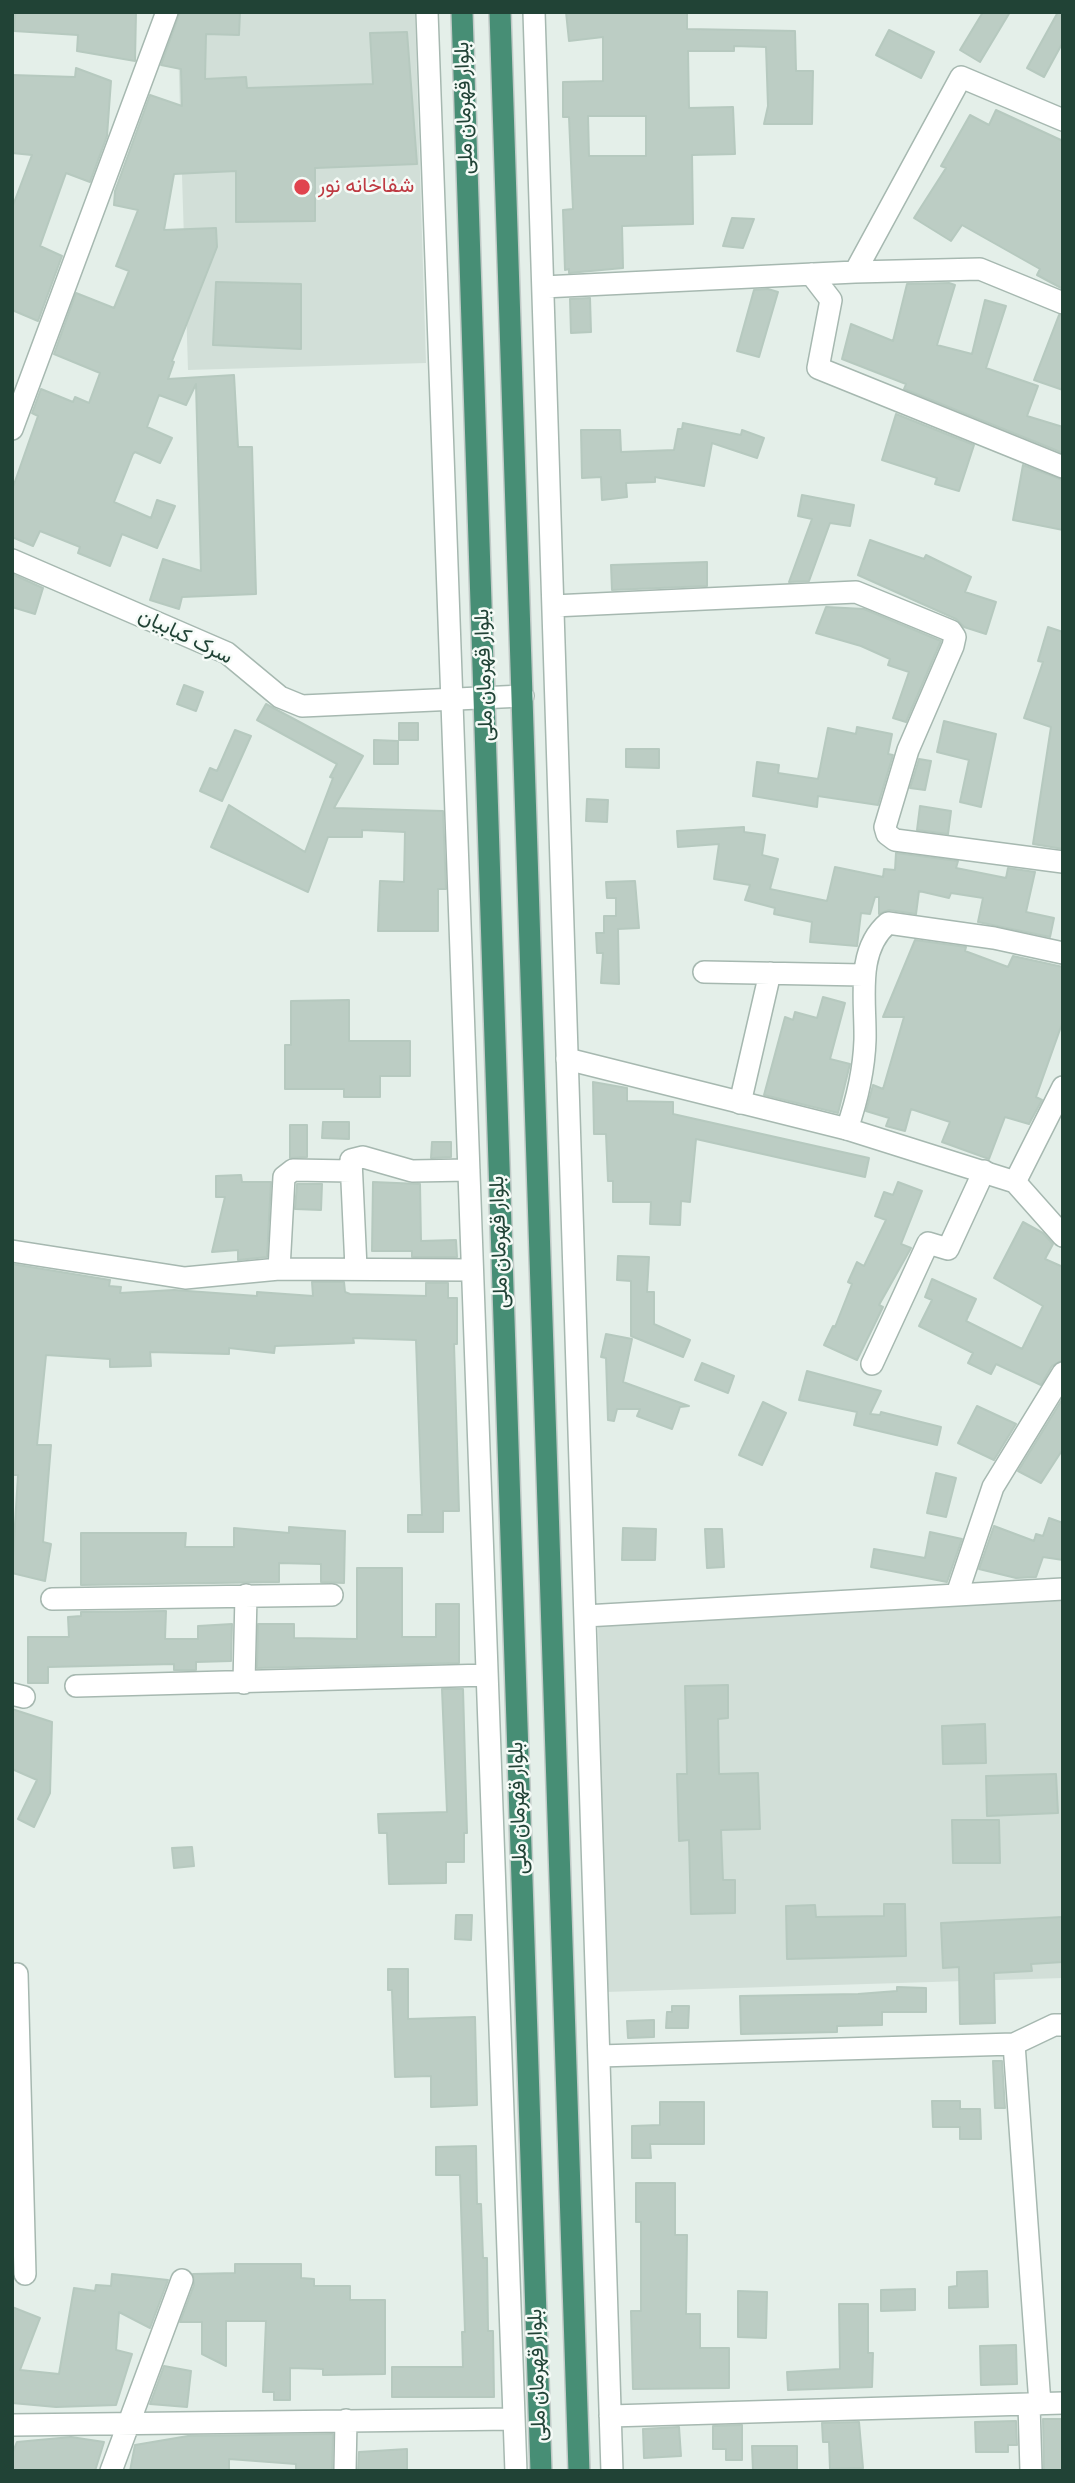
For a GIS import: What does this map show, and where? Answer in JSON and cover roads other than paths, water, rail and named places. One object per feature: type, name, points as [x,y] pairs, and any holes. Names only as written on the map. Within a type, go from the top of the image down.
[{"type":"highway","name":"بلوار قهرمان ملی","points":[[461,12],[486,696],[501,1270],[541,2471]]},
{"type":"highway","name":"بلوار قهرمان ملی","points":[[500,12],[579,2471]]},
{"type":"street","points":[[12,429],[167,12]]},
{"type":"street","points":[[427,12],[516,2471]]},
{"type":"street","points":[[534,12],[612,2471]]},
{"type":"street","points":[[855,272],[961,77],[1063,120]]},
{"type":"street","points":[[543,286],[980,269],[1063,303]]},
{"type":"street","points":[[811,274],[831,300],[818,368],[1063,467]]},
{"type":"street","name":"سرک کبابیان","points":[[12,561],[227,653],[280,697],[302,706],[523,696]]},
{"type":"street","points":[[554,606],[856,592],[951,631],[955,637],[953,646],[908,750],[885,827],[887,834],[895,840],[1063,862]]},
{"type":"street","points":[[847,1129],[857,1100],[865,1041],[863,975],[877,932],[888,923],[994,938],[1063,953]]},
{"type":"street","points":[[704,972],[863,975]]},
{"type":"street","points":[[740,1103],[770,973]]},
{"type":"street","points":[[568,1059],[847,1129],[1015,1182],[1063,1236]]},
{"type":"street","points":[[1015,1182],[1063,1087]]},
{"type":"street","points":[[356,1268],[351,1160],[356,1157],[412,1171],[469,1170]]},
{"type":"street","points":[[279,1269],[284,1177],[293,1170],[351,1171]]},
{"type":"street","points":[[872,1364],[928,1243],[948,1249],[984,1171]]},
{"type":"street","points":[[12,1251],[185,1278],[279,1269],[472,1270]]},
{"type":"street","points":[[957,1594],[993,1488],[1063,1373]]},
{"type":"street","points":[[585,1616],[1063,1589]]},
{"type":"street","points":[[244,1683],[246,1595]]},
{"type":"street","points":[[52,1599],[332,1595]]},
{"type":"street","points":[[76,1686],[487,1675]]},
{"type":"street","points":[[17,1973],[16,2157],[25,2274]]},
{"type":"street","points":[[599,2056],[1014,2044],[1054,2025],[1063,2025]]},
{"type":"street","points":[[1014,2044],[1035,2404],[1031,2471]]},
{"type":"street","points":[[111,2471],[182,2280]]},
{"type":"street","points":[[610,2416],[1063,2403]]},
{"type":"street","points":[[12,2425],[514,2419]]},
{"type":"street","points":[[345,2471],[346,2420]]},
{"type":"place","name":"شفاخانه نور","points":[[302,187]]}]
